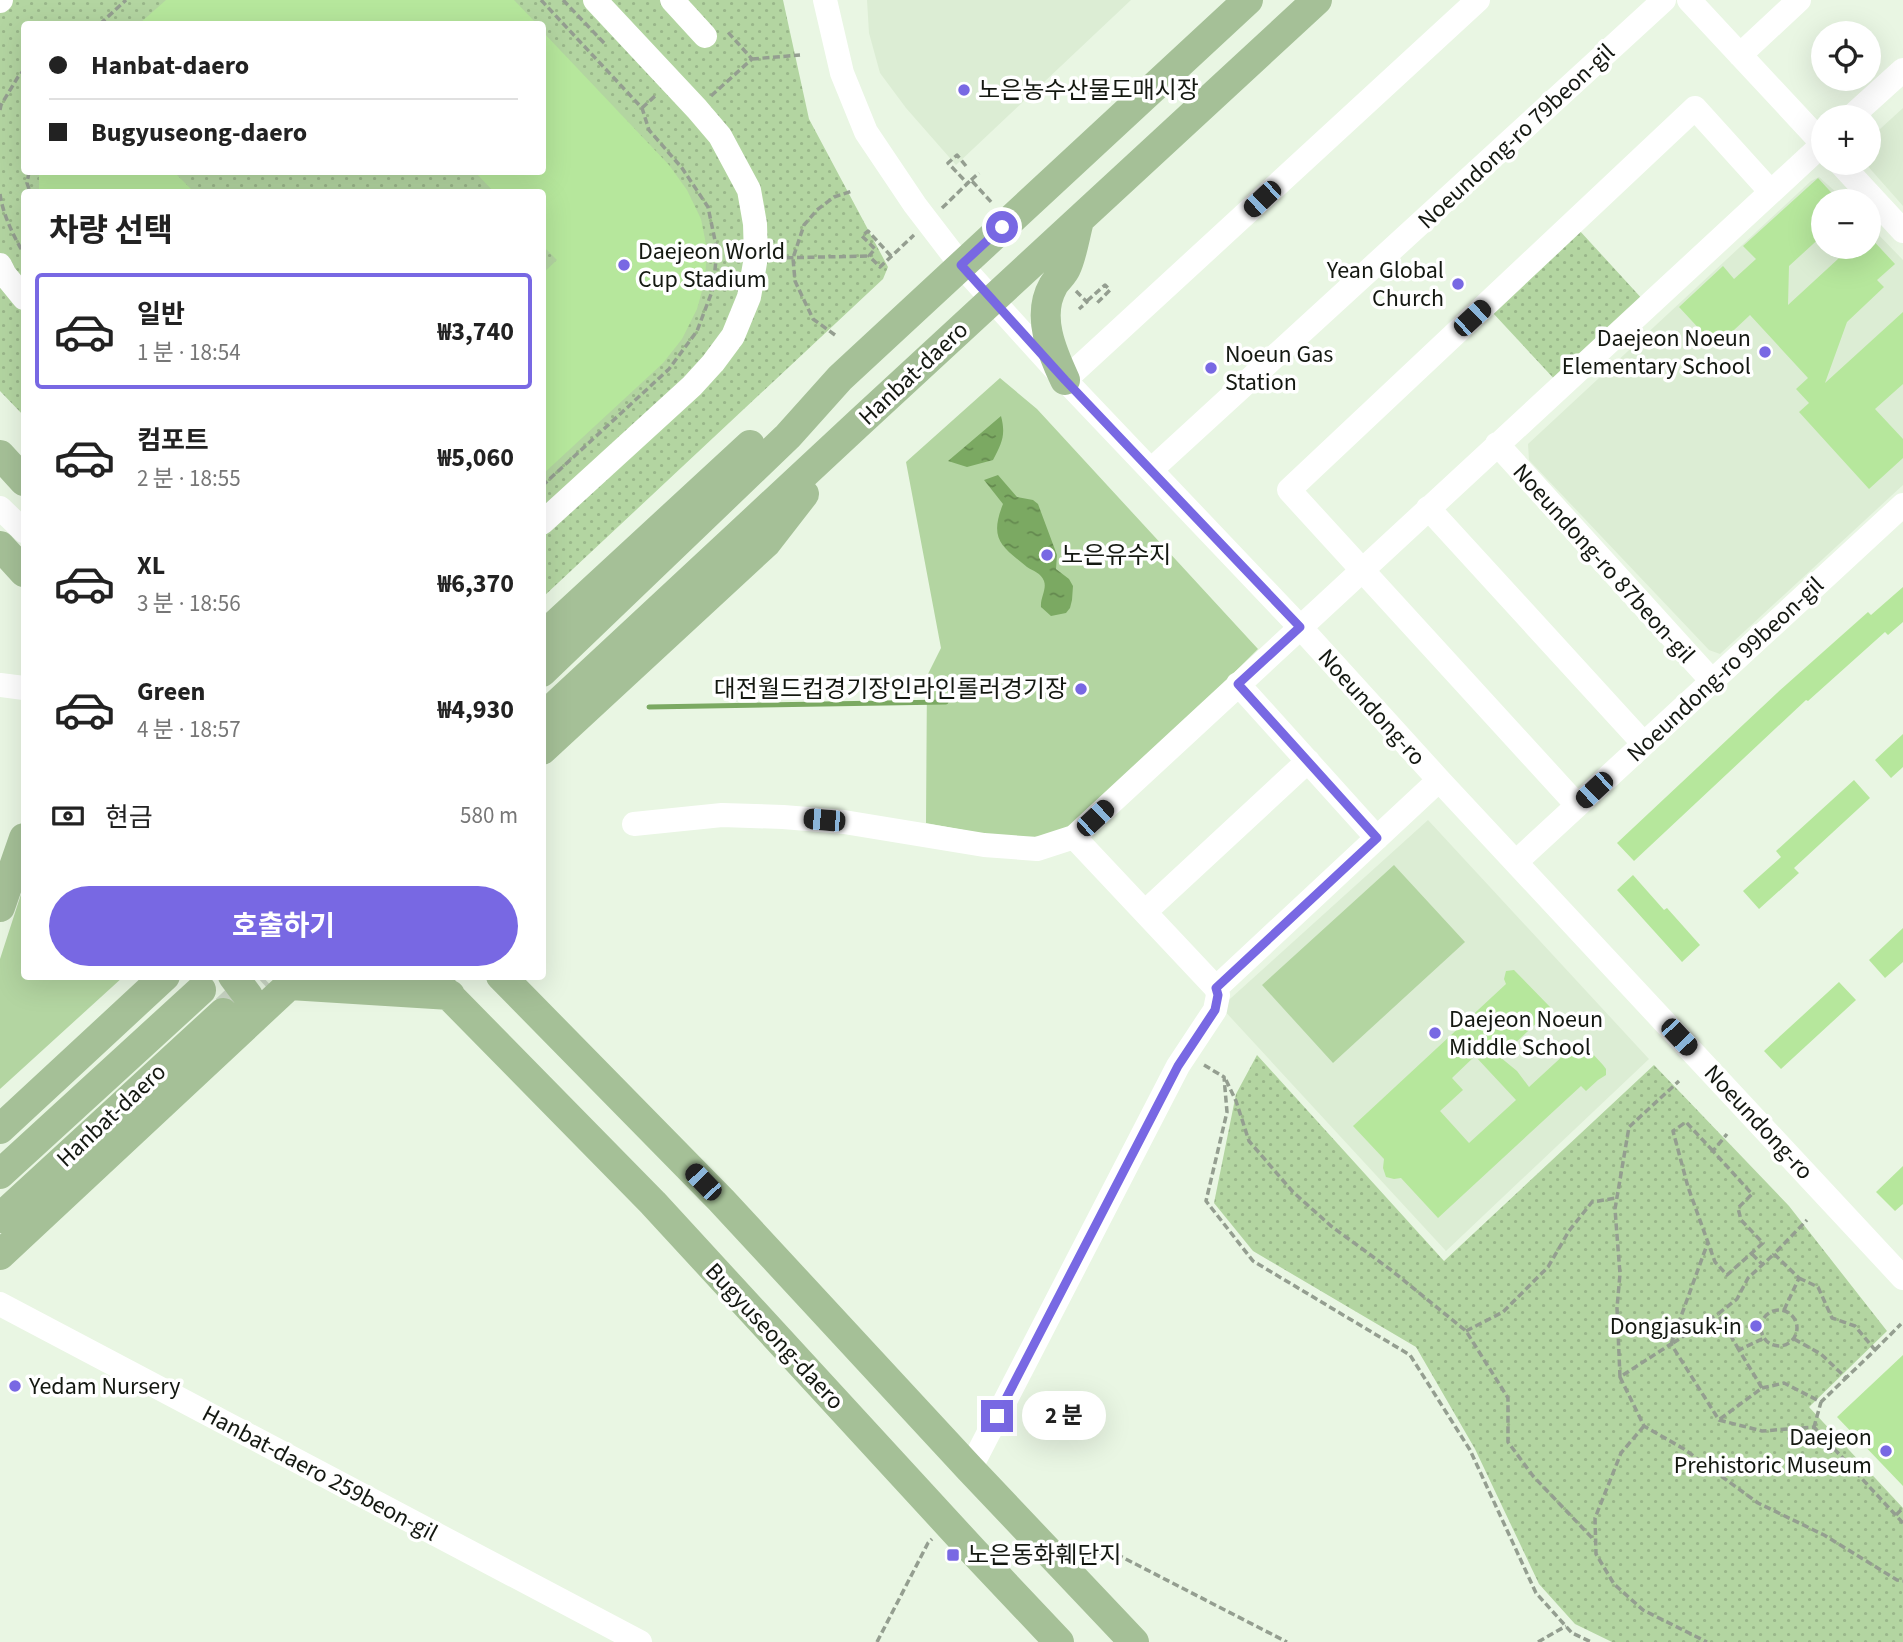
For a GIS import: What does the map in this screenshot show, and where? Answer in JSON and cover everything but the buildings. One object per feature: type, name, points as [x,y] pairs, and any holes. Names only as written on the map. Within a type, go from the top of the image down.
[{"type":"main road","name":"Hanbat-daero","points":[[546,667],[788,436],[840,379],[1248,0]]},
{"type":"main road","name":"Hanbat-daero","points":[[546,714],[1317,0]]},
{"type":"main road","points":[[1065,380],[1053,352],[1045,314],[1053,286],[1066,268],[1079,221]]},
{"type":"main road","points":[[546,633],[776,421],[840,379]]},
{"type":"main road","points":[[546,746],[766,543],[860,422]]},
{"type":"main road","points":[[0,455],[21,478]]},
{"type":"main road","points":[[0,546],[21,569]]},
{"type":"main road","points":[[0,906],[21,846]]},
{"type":"main road","points":[[0,1129],[161,980]]},
{"type":"main road","points":[[236,980],[248,996],[254,1018]]},
{"type":"main road","points":[[0,1255],[294,981],[440,986]]},
{"type":"main road","name":"Bugyuseong-daero","points":[[440,986],[653,1203],[1059,1642]]},
{"type":"main road","points":[[519,987],[722,1200],[1134,1642]]},
{"type":"main road","name":"Hanbat-daero","points":[[0,1174],[201,990]]},
{"type":"main road","name":"Hanbat-daero","points":[[0,1218],[223,1013]]},
{"type":"street","points":[[546,519],[692,386],[713,363],[733,336],[749,297],[756,257],[755,224],[749,190],[720,136],[595,0]]},
{"type":"street","points":[[672,0],[715,33]]},
{"type":"street","name":"Noeundong-ro","points":[[825,0],[842,73],[866,132],[915,205],[961,265],[1065,380],[1300,627],[1903,1278]]},
{"type":"street","points":[[1065,380],[1478,0]]},
{"type":"street","name":"Noeundong-ro 79beon-gil","points":[[1151,470],[1664,0]]},
{"type":"street","points":[[1689,0],[1811,131]]},
{"type":"street","points":[[1740,55],[1799,0]]},
{"type":"street","points":[[1864,105],[1903,70]]},
{"type":"street","points":[[1577,805],[1289,490],[1695,108],[1771,192]]},
{"type":"street","name":"Noeundong-ro 87beon-gil","points":[[1074,837],[1811,155]]},
{"type":"street","points":[[1851,175],[1903,231]]},
{"type":"street","points":[[0,265],[21,294]]},
{"type":"street","name":"Noeundong-ro 87beon-gil","points":[[1497,444],[1712,681]]},
{"type":"street","name":"Noeundong-ro 99beon-gil","points":[[1516,862],[1903,505]]},
{"type":"street","points":[[0,508],[21,528]]},
{"type":"street","points":[[1428,508],[1644,744]]},
{"type":"street","points":[[1238,684],[1377,838]]},
{"type":"street","points":[[0,685],[21,688]]},
{"type":"street","points":[[1144,912],[1308,761]]},
{"type":"street","points":[[1216,988],[1439,780]]},
{"type":"street","points":[[634,824],[722,816],[783,817],[844,822],[984,845],[1037,849],[1074,837],[1216,988],[1218,995],[1215,1010],[1171,1078],[970,1469]]},
{"type":"street","name":"Hanbat-daero 259beon-gil","points":[[0,1304],[640,1642]]},
{"type":"path","points":[[103,21],[126,0]]},
{"type":"path","points":[[541,0],[642,108],[649,130],[682,168],[708,207],[717,250],[712,289],[697,331],[668,369],[546,482]]},
{"type":"path","points":[[715,33],[752,59]]},
{"type":"path","points":[[697,109],[752,59],[800,55]]},
{"type":"path","points":[[0,110],[21,74]]},
{"type":"path","points":[[642,108],[655,96]]},
{"type":"path","points":[[966,166],[957,155],[948,163],[969,182],[979,173]]},
{"type":"path","points":[[835,335],[813,319],[795,281],[793,258],[804,225],[817,210],[834,197],[852,191]]},
{"type":"path","points":[[0,194],[2,205],[21,248]]},
{"type":"path","points":[[869,256],[875,249],[862,236],[868,231],[891,256]]},
{"type":"path","points":[[756,257],[869,256],[880,267]]},
{"type":"path","points":[[1087,302],[1105,285],[1110,290],[1097,303]]},
{"type":"path","points":[[1186,1053],[1224,1077],[1236,1101],[1249,1141],[1293,1192],[1331,1226],[1391,1270],[1466,1331],[1508,1398],[1508,1441],[1533,1476],[1595,1541]]},
{"type":"path","points":[[1224,1077],[1227,1112],[1206,1201],[1253,1261],[1409,1355],[1470,1450],[1536,1593],[1572,1633],[1591,1642]]},
{"type":"path","points":[[1679,1081],[1629,1127],[1615,1209],[1620,1275],[1617,1308],[1620,1377],[1644,1426],[1684,1449],[1758,1503],[1824,1535],[1897,1580],[1903,1581]]},
{"type":"path","points":[[1686,1122],[1752,1194],[1738,1208],[1741,1220],[1763,1243],[1727,1275],[1715,1262],[1708,1242],[1688,1187],[1673,1131],[1686,1122]]},
{"type":"path","points":[[1713,1151],[1727,1134]]},
{"type":"path","points":[[1466,1331],[1503,1312],[1548,1268],[1569,1231],[1592,1202],[1617,1198]]},
{"type":"path","points":[[1620,1377],[1737,1299],[1748,1278],[1807,1220]]},
{"type":"path","points":[[1671,1344],[1708,1242]]},
{"type":"path","points":[[1752,1254],[1762,1264]]},
{"type":"path","points":[[1774,1254],[1799,1278],[1818,1287],[1832,1318],[1855,1325],[1875,1350]]},
{"type":"path","points":[[1784,1310],[1799,1278]]},
{"type":"path","points":[[1784,1310],[1794,1317],[1798,1328],[1794,1339],[1779,1346],[1768,1342],[1761,1326],[1771,1311],[1784,1310]]},
{"type":"path","points":[[1718,1314],[1762,1388]]},
{"type":"path","points":[[1814,1427],[1821,1402],[1901,1324]]},
{"type":"path","points":[[1739,1350],[1765,1338]]},
{"type":"path","points":[[1794,1339],[1821,1354],[1846,1378]]},
{"type":"path","points":[[1671,1344],[1719,1420],[1762,1431],[1814,1427]]},
{"type":"path","points":[[1719,1420],[1762,1388],[1784,1383],[1821,1402]]},
{"type":"path","points":[[1644,1426],[1622,1453],[1595,1518],[1596,1554],[1614,1584],[1643,1610],[1707,1642]]},
{"type":"path","points":[[1814,1427],[1903,1523]]},
{"type":"path","points":[[1896,1515],[1903,1508]]},
{"type":"path","points":[[877,1642],[928,1543],[948,1523]]},
{"type":"path","points":[[1068,1573],[1094,1553],[1118,1555],[1287,1642]]},
{"type":"path","points":[[1538,1642],[1566,1626]]},
{"type":"shaded area","points":[[0,0],[783,0],[809,119],[888,267],[883,279],[546,594],[546,189],[21,189],[21,413],[0,391]]},
{"type":"shaded area","name":"노은농수산물도매시장","points":[[867,0],[1131,0],[956,165],[906,108],[880,73],[869,33]]},
{"type":"shaded area","points":[[1903,108],[1903,206],[1876,175],[1881,175],[1881,128]]},
{"type":"shaded area","name":"Daejeon Noeun Elementary School","points":[[1819,177],[1832,189],[1811,189],[1811,259],[1881,259],[1881,237],[1903,260],[1903,485],[1720,654],[1709,650],[1529,460],[1528,444],[1811,181]]},
{"type":"shaded area","points":[[1579,230],[1645,302],[1558,383],[1492,312]]},
{"type":"shaded area","name":"노은유수지","points":[[1000,378],[1037,409],[1258,649],[1080,825],[1028,842],[926,823],[927,676],[941,648],[906,462]]},
{"type":"shaded area","name":"Daejeon Noeun Middle School","points":[[1428,820],[1649,1059],[1446,1251],[1221,1007]]},
{"type":"shaded area","points":[[1394,865],[1465,942],[1333,1063],[1262,985]]},
{"type":"shaded area","points":[[21,894],[21,980],[120,980],[0,1089],[0,959]]},
{"type":"shaded area","points":[[1257,1055],[1444,1261],[1654,1065],[1789,1206],[1887,1331],[1809,1407],[1903,1508],[1903,1642],[1612,1642],[1575,1624],[1539,1584],[1475,1449],[1416,1347],[1253,1251],[1214,1203],[1236,1094]]},
{"type":"water","points":[[1001,416],[1002,439],[993,460],[967,467],[948,461]]},
{"type":"water","points":[[998,475],[1017,497],[1033,500],[1038,504],[1057,555],[1056,569],[1069,579],[1073,586],[1070,608],[1066,613],[1051,616],[1041,607],[1045,587],[1043,578],[1010,553],[1000,541],[997,526],[1003,504],[984,480]]},
{"type":"waterway","points":[[649,707],[946,702]]},
{"type":"tunnel","points":[[226,1010],[258,980]]},
{"type":"place","name":"노은농수산물도매시장","points":[[964,90]]},
{"type":"place","name":"Daejeon World Cup Stadium","points":[[624,265]]},
{"type":"place","name":"Yean Global Church","points":[[1458,284]]},
{"type":"place","name":"Daejeon Noeun Elementary School","points":[[1765,352]]},
{"type":"place","name":"Noeun Gas Station","points":[[1211,368]]},
{"type":"place","name":"노은유수지","points":[[1047,555]]},
{"type":"place","name":"대전월드컵경기장인라인롤러경기장","points":[[1081,689]]},
{"type":"place","name":"Daejeon Noeun Middle School","points":[[1435,1033]]},
{"type":"place","name":"Dongjasuk-in","points":[[1756,1326]]},
{"type":"place","name":"Yedam Nursery","points":[[15,1386]]},
{"type":"place","name":"Daejeon Prehistoric Museum","points":[[1886,1451]]},
{"type":"place","name":"노은동화훼단지","points":[[953,1555]]},
{"type":"route","points":[[997,1416],[1178,1066],[1215,1010],[1218,995],[1216,988],[1377,838],[1238,684],[1300,627],[1065,380],[961,265],[1002,227]]}]
